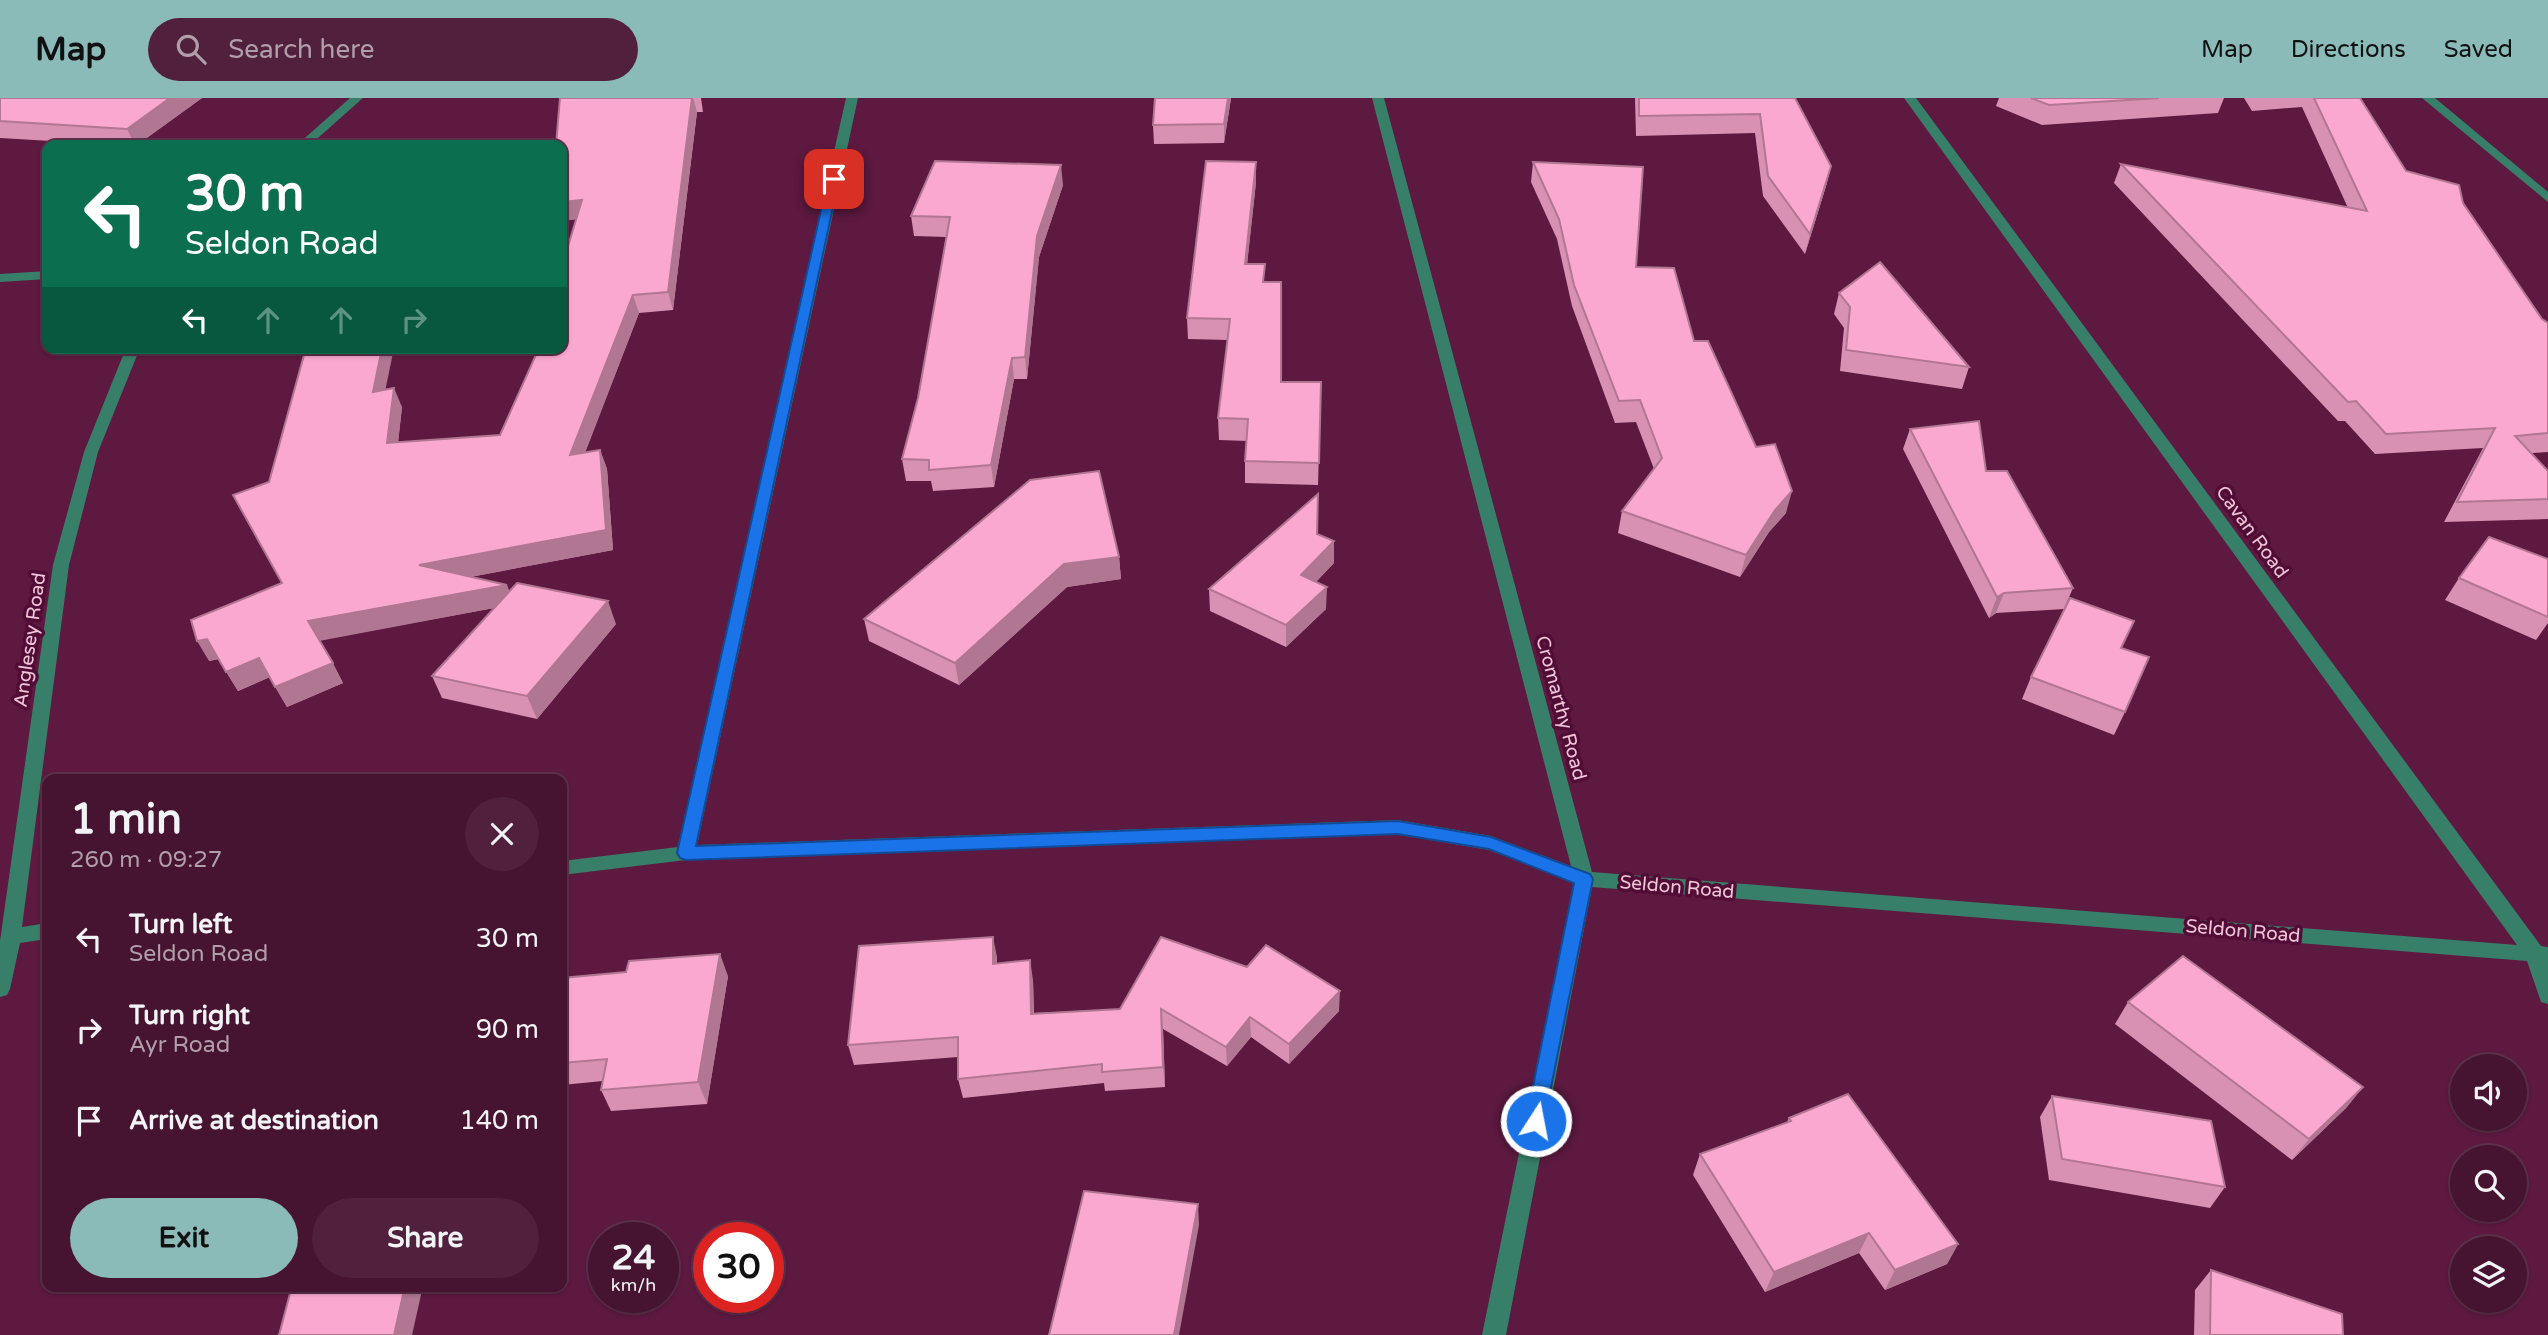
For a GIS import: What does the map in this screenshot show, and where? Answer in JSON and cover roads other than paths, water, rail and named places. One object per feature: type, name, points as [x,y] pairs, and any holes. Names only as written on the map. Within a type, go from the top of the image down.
[{"type":"street","points":[[309,140],[357,98]]},
{"type":"street","points":[[686,853],[852,98]]},
{"type":"street","name":"Cromarthy Road","points":[[1378,98],[1584,879],[1494,1335]]},
{"type":"street","name":"Cavan Road","points":[[1910,98],[2541,955],[2548,996]]},
{"type":"street","points":[[2428,98],[2548,198]]},
{"type":"street","points":[[0,278],[42,275]]},
{"type":"street","name":"Anglesey Road","points":[[0,989],[11,936],[61,565],[91,452],[131,354]]},
{"type":"street","name":"Seldon Road","points":[[567,867],[686,853],[1398,827],[1491,843],[1584,879],[2541,955]]},
{"type":"street","points":[[11,936],[42,933]]}]
